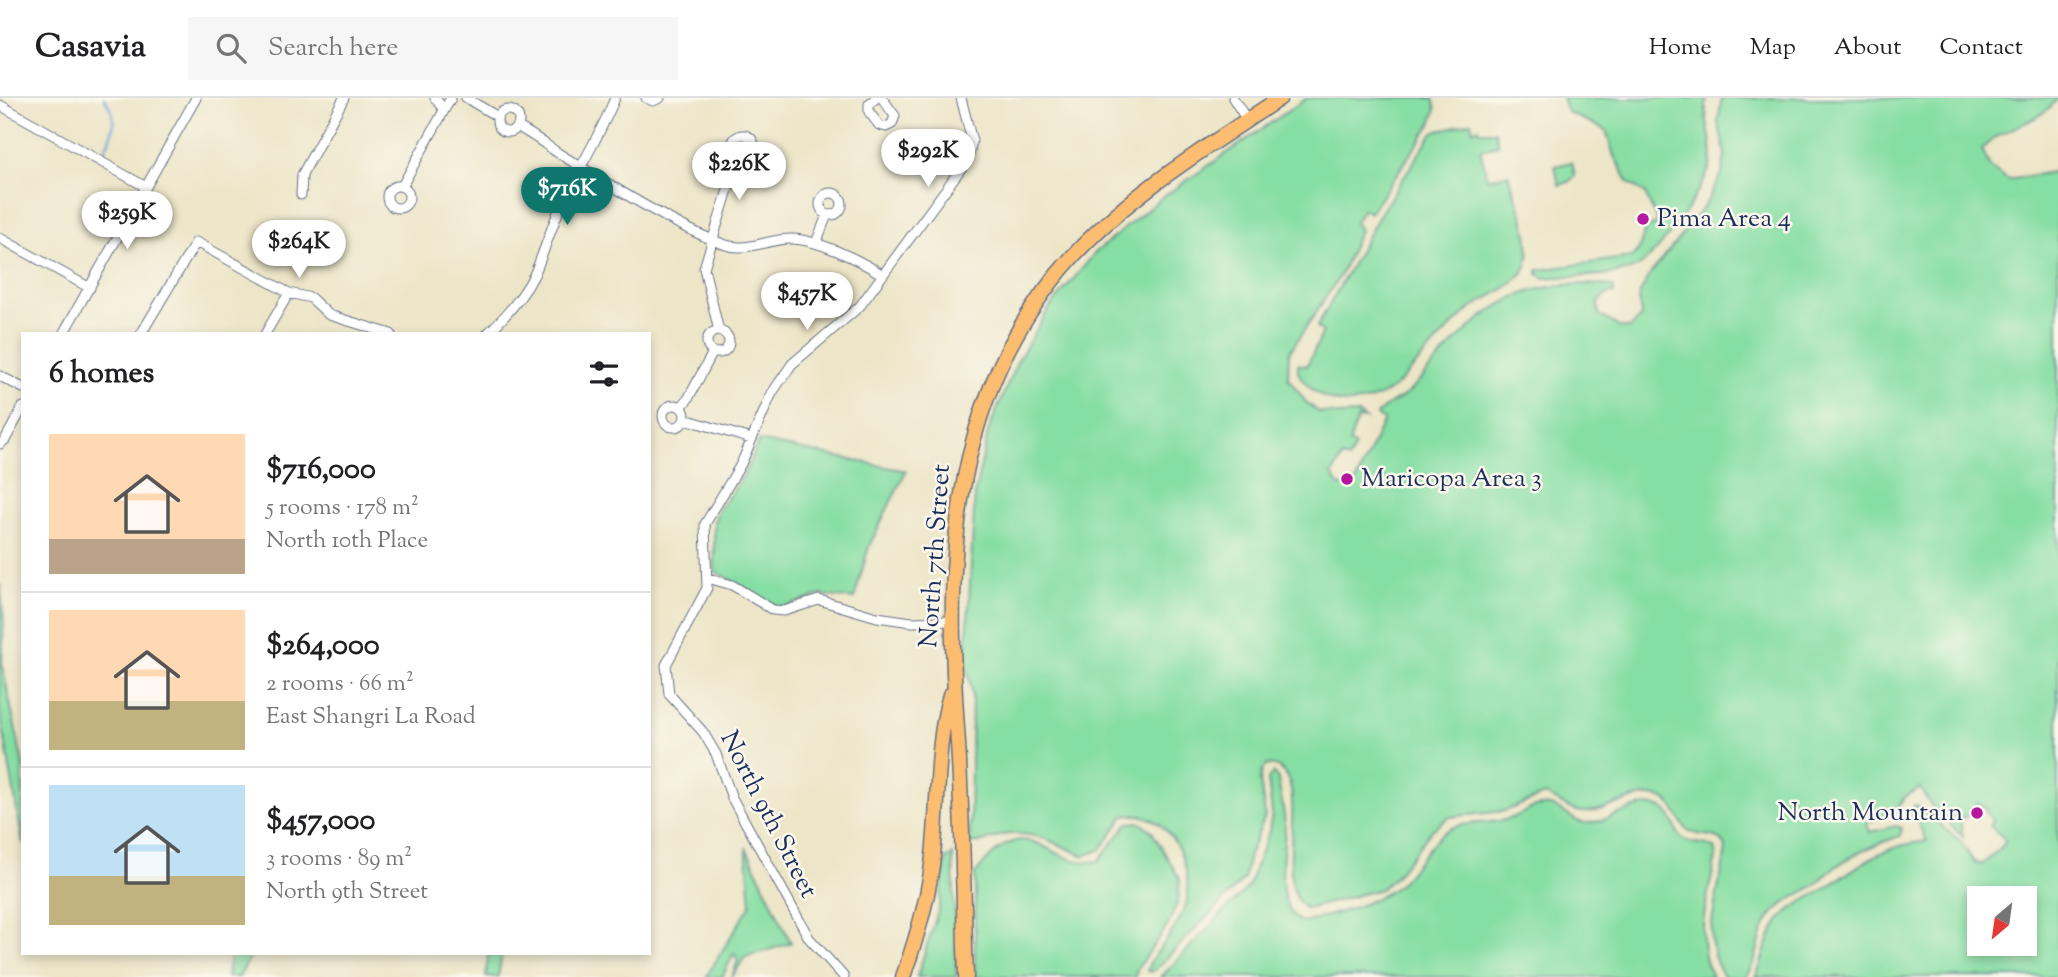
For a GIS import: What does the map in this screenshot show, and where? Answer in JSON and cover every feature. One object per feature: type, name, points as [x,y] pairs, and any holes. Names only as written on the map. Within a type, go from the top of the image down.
[{"type":"main road","name":"North 7th Street","points":[[967,977],[953,687],[953,621],[958,519],[965,467],[981,411],[1009,346],[1051,283],[1095,234],[1159,181],[1280,98]]},
{"type":"main road","name":"North 7th Street","points":[[903,977],[930,879],[941,727],[953,687]]},
{"type":"street","points":[[64,332],[196,98]]},
{"type":"street","points":[[301,195],[302,174],[344,98]]},
{"type":"street","points":[[435,98],[444,110]]},
{"type":"street","points":[[402,187],[451,98]]},
{"type":"street","points":[[466,98],[498,117]]},
{"type":"street","points":[[489,332],[520,297],[533,276],[549,230],[580,166],[603,128],[615,98]]},
{"type":"street","points":[[646,98],[653,101],[660,98]]},
{"type":"street","points":[[876,98],[869,104],[869,112],[877,124],[886,127],[892,124],[895,116],[882,98]]},
{"type":"street","name":"North 9th Street","points":[[844,977],[809,938],[732,798],[716,754],[703,732],[669,694],[666,664],[703,596],[708,578],[705,524],[741,464],[782,378],[792,364],[860,306],[968,159],[972,141],[961,98]]},
{"type":"street","points":[[1233,98],[1247,120]]},
{"type":"street","points":[[0,105],[146,187]]},
{"type":"street","points":[[511,111],[518,117],[518,127],[513,131],[503,131],[498,127],[498,117],[502,112],[511,111]]},
{"type":"street","points":[[518,127],[580,166],[712,239],[730,246],[756,246],[791,239],[816,243],[867,265],[883,275]]},
{"type":"street","points":[[713,352],[723,352],[728,347],[728,337],[719,331],[704,268],[738,157]]},
{"type":"street","points":[[816,243],[827,215]]},
{"type":"street","points":[[0,238],[90,288]]},
{"type":"street","points":[[142,332],[196,242],[289,293],[311,298],[329,315],[384,332]]},
{"type":"street","points":[[266,332],[289,293]]},
{"type":"street","points":[[713,352],[708,346],[708,339],[712,333],[719,331]]},
{"type":"street","points":[[685,419],[673,427],[664,421],[666,407],[681,407],[688,399],[713,352]]},
{"type":"street","points":[[0,376],[21,387]]},
{"type":"street","points":[[681,407],[685,419]]},
{"type":"street","points":[[0,444],[21,410]]},
{"type":"street","points":[[685,419],[751,439]]},
{"type":"street","points":[[708,578],[732,585],[773,610],[784,611],[819,600],[877,617],[912,622],[953,621]]},
{"type":"green space","points":[[1307,98],[1433,98],[1436,109],[1431,124],[1370,213],[1363,209],[1355,222],[1360,230],[1341,274],[1289,353],[1288,378],[1306,402],[1319,412],[1359,414],[1365,419],[1358,418],[1349,443],[1355,446],[1349,459],[1342,457],[1332,475],[1339,485],[1353,488],[1384,420],[1377,416],[1379,412],[1406,394],[1454,343],[1496,307],[1519,295],[1546,288],[1577,284],[1613,286],[1614,293],[1607,294],[1598,303],[1599,314],[1619,327],[1631,328],[1641,316],[1639,295],[1651,273],[1704,207],[1722,174],[1725,154],[1718,121],[1722,98],[2058,98],[2041,114],[2000,135],[1982,149],[1990,167],[2008,180],[2058,171],[2058,977],[1756,977],[1773,931],[1792,908],[1885,851],[1927,841],[1911,810],[1915,805],[1960,841],[1974,862],[1982,865],[2005,843],[2004,838],[1990,826],[1993,821],[1986,808],[1977,803],[1974,813],[1960,819],[1963,837],[1930,804],[1920,788],[1905,797],[1899,806],[1867,824],[1870,832],[1896,826],[1902,828],[1900,836],[1847,859],[1769,918],[1745,977],[1725,977],[1712,947],[1713,914],[1726,847],[1716,837],[1689,831],[1668,801],[1652,796],[1583,812],[1573,810],[1544,795],[1505,811],[1449,817],[1432,830],[1395,877],[1380,889],[1307,909],[1296,897],[1291,878],[1290,785],[1282,770],[1267,765],[1262,770],[1260,780],[1265,816],[1249,855],[1244,879],[1155,970],[1149,972],[1147,970],[1151,961],[1180,919],[1188,889],[1182,858],[1175,843],[1166,830],[1154,820],[1140,815],[1124,816],[1100,850],[1084,856],[1044,839],[1024,834],[1002,835],[970,843],[972,693],[966,658],[975,492],[989,429],[1017,362],[1050,307],[1096,252],[1160,199]]},
{"type":"green space","points":[[1562,98],[1707,98],[1706,114],[1712,154],[1708,172],[1670,234],[1648,259],[1630,270],[1606,275],[1544,278],[1538,274],[1538,270],[1632,257],[1639,250],[1645,229],[1658,223],[1645,193],[1629,183],[1614,156],[1606,130],[1567,112]]},
{"type":"green space","points":[[1471,122],[1473,130],[1478,128],[1480,131],[1495,131],[1498,145],[1480,150],[1488,179],[1508,174],[1528,242],[1529,253],[1523,271],[1510,284],[1459,319],[1394,388],[1368,400],[1354,403],[1329,399],[1307,384],[1298,372],[1298,364],[1307,366],[1323,332],[1317,327],[1380,214],[1433,132]]},
{"type":"green space","points":[[1572,162],[1575,176],[1569,182],[1559,185],[1555,166]]},
{"type":"green space","points":[[759,441],[906,471],[869,546],[854,599],[821,595],[780,608],[715,571],[714,522],[719,509],[743,477]]},
{"type":"green space","points":[[0,584],[4,621],[2,664],[21,754],[21,832],[0,711]]},
{"type":"green space","points":[[1273,773],[1278,779],[1285,822],[1283,892],[1292,914],[1301,922],[1354,908],[1392,890],[1442,834],[1457,826],[1501,821],[1543,806],[1554,807],[1587,823],[1642,806],[1651,805],[1664,809],[1683,839],[1714,848],[1716,857],[1706,902],[1703,932],[1706,962],[1712,977],[1161,977],[1248,887],[1269,831],[1272,813],[1268,779]]},
{"type":"green space","points":[[1139,822],[1151,830],[1180,879],[1178,901],[1168,925],[1137,969],[1135,977],[975,977],[975,875],[994,853],[1010,843],[1025,840],[1065,857],[1080,861],[1098,861],[1128,823]]},
{"type":"green space","points":[[746,847],[791,943],[745,957],[732,977],[738,960],[734,953],[722,977],[706,977],[751,904]]},
{"type":"green space","points":[[953,855],[956,977],[917,977],[939,908],[946,859]]},
{"type":"green space","points":[[230,955],[251,955],[239,977],[227,977]]},
{"type":"green space","points":[[488,955],[502,955],[498,977],[486,977]]},
{"type":"waterway","points":[[101,158],[113,128],[112,113],[104,98]]},
{"type":"place","name":"Pima Area 4","points":[[1643,219]]},
{"type":"place","name":"Maricopa Area 3","points":[[1347,479]]},
{"type":"place","name":"North Mountain","points":[[1977,813]]}]
